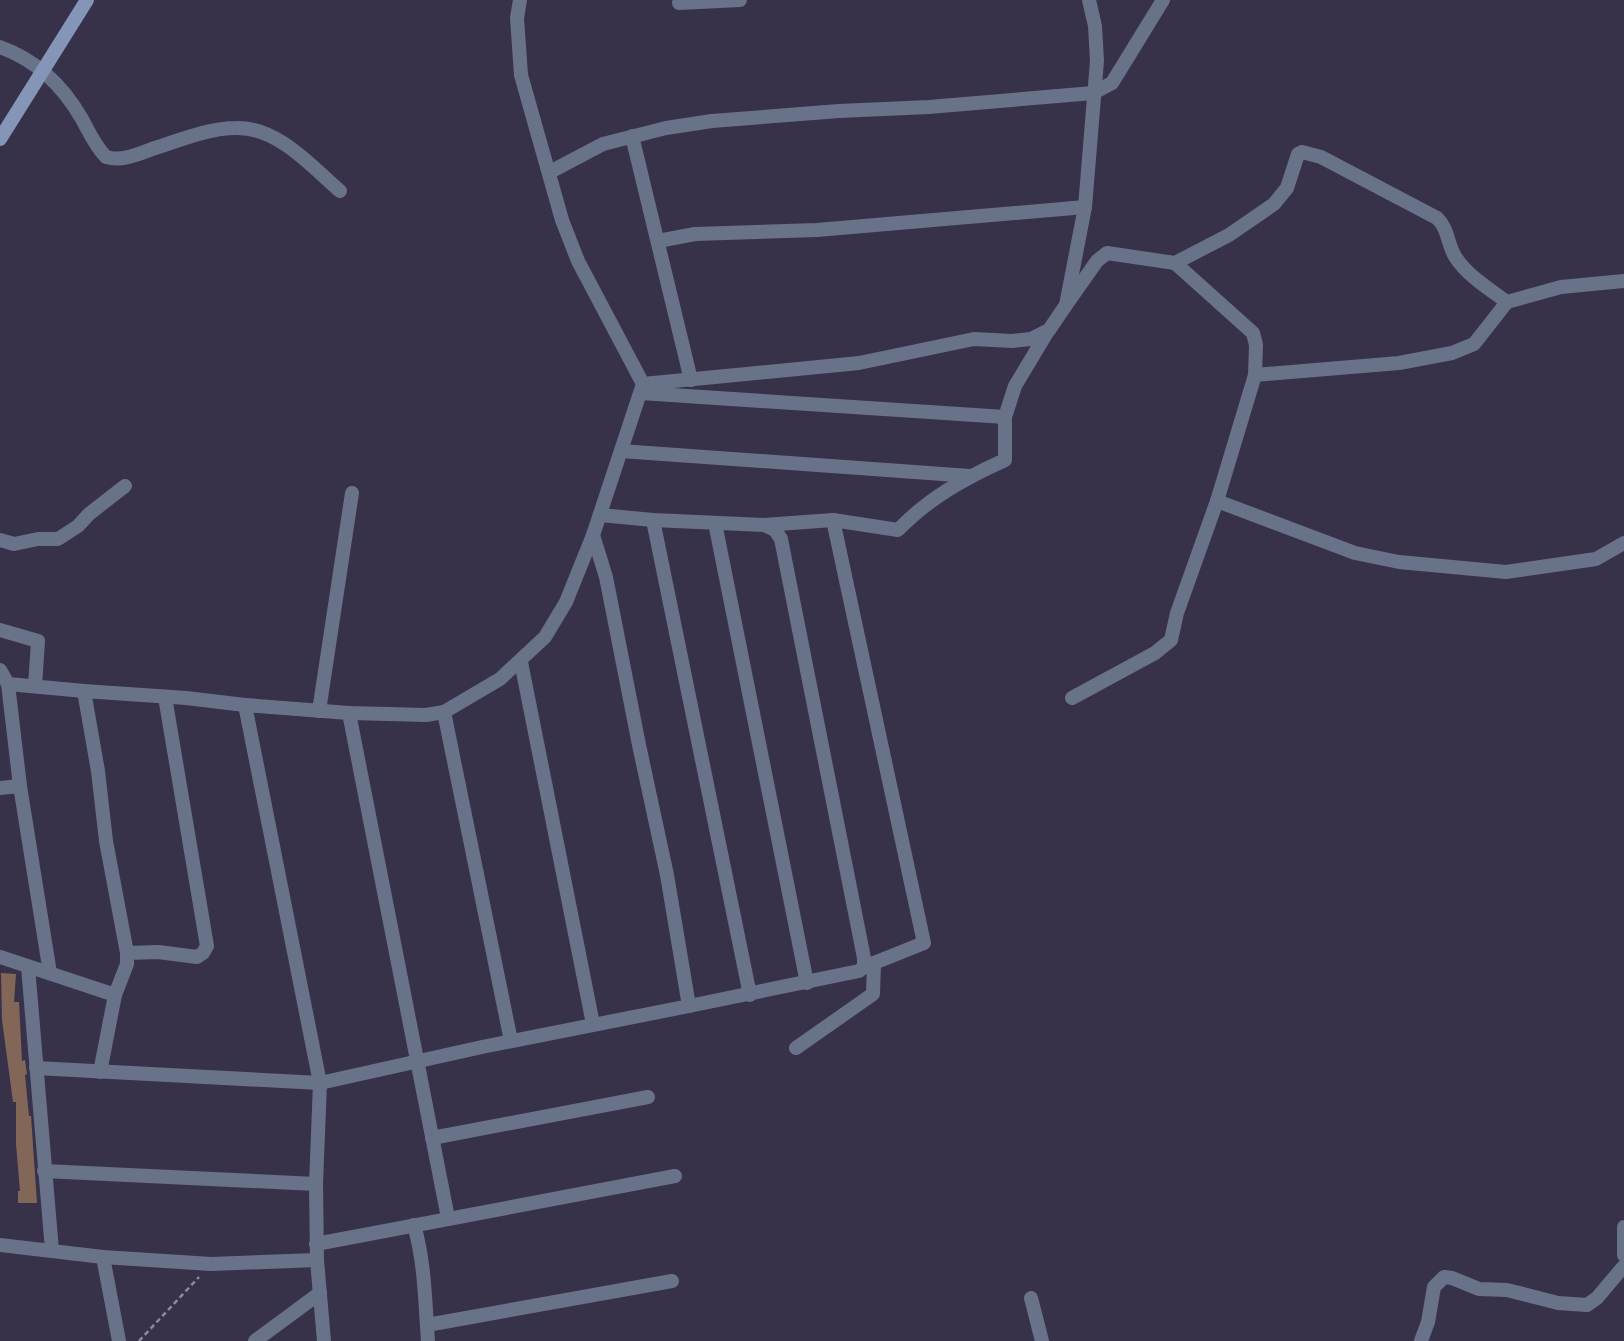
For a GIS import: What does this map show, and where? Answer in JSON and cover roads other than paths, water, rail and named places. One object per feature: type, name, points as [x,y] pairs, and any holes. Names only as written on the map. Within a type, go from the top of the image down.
[{"type":"street","points":[[0,139],[87,0]]},
{"type":"street","points":[[8,684],[319,711],[426,715],[444,712],[500,679],[545,637],[566,602],[593,535],[642,388],[568,239],[521,75],[517,18],[520,0]]},
{"type":"street","points":[[679,3],[740,0]]},
{"type":"street","points":[[1066,305],[1085,207],[1097,61],[1089,0]]},
{"type":"street","points":[[550,172],[603,144],[666,128],[712,121],[1093,93],[1112,83],[1163,0]]},
{"type":"street","points":[[0,47],[13,52],[43,72],[67,93],[106,157],[124,158],[224,129],[256,130],[286,145],[340,191]]},
{"type":"street","points":[[632,136],[691,380]]},
{"type":"street","points":[[1175,263],[1229,235],[1274,204],[1287,188],[1298,154],[1306,152],[1321,157],[1437,218],[1444,224],[1449,245],[1461,265],[1507,302]]},
{"type":"street","points":[[658,240],[695,234],[806,231],[1085,207]]},
{"type":"street","points":[[600,515],[764,525],[833,520],[898,530],[918,510],[970,475],[1005,460],[1005,417],[1015,386],[1049,330],[1097,261],[1107,253],[1175,263],[1252,334],[1256,345],[1255,375],[1217,501],[1177,612],[1171,640],[1155,653],[1072,698]]},
{"type":"street","points":[[1255,375],[1399,363],[1452,353],[1475,344],[1507,302],[1561,287],[1624,281]]},
{"type":"street","points":[[642,388],[691,380],[859,363],[974,339],[1031,339],[1049,330]]},
{"type":"street","points":[[642,388],[1005,417]]},
{"type":"street","points":[[621,451],[970,475]]},
{"type":"street","points":[[0,540],[14,544],[38,539],[58,539],[78,526],[125,486]]},
{"type":"street","points":[[319,711],[352,493]]},
{"type":"street","points":[[1217,501],[1355,553],[1399,562],[1506,572],[1596,559],[1624,543]]},
{"type":"street","points":[[653,520],[750,995]]},
{"type":"street","points":[[36,1068],[320,1083],[511,1041],[859,971],[924,943],[833,520]]},
{"type":"street","points":[[715,523],[807,983]]},
{"type":"street","points":[[764,525],[775,530],[781,539],[873,993],[796,1048]]},
{"type":"street","points":[[593,535],[606,577],[667,875],[689,1006]]},
{"type":"street","points":[[0,631],[38,642],[35,686]]},
{"type":"street","points":[[521,662],[593,1024]]},
{"type":"street","points":[[0,670],[8,684],[20,786],[50,973]]},
{"type":"street","points":[[83,691],[98,771],[106,841],[127,953],[127,964],[115,995],[100,1072]]},
{"type":"street","points":[[127,953],[158,952],[197,957],[207,946],[165,697]]},
{"type":"street","points":[[245,705],[320,1083],[316,1244],[324,1341]]},
{"type":"street","points":[[444,712],[511,1041]]},
{"type":"street","points":[[349,713],[448,1218]]},
{"type":"street","points":[[0,788],[20,786]]},
{"type":"street","points":[[0,957],[115,995]]},
{"type":"street","points":[[29,967],[52,1250]]},
{"type":"street","points":[[432,1138],[648,1097]]},
{"type":"street","points":[[44,1171],[316,1184]]},
{"type":"street","points":[[316,1244],[675,1176]]},
{"type":"street","points":[[414,1225],[425,1284],[428,1341]]},
{"type":"street","points":[[1624,1227],[1624,1255]]},
{"type":"street","points":[[0,1245],[103,1257],[211,1264],[317,1260]]},
{"type":"street","points":[[103,1257],[119,1341]]},
{"type":"street","points":[[1421,1341],[1428,1322],[1434,1287],[1444,1277],[1479,1289],[1507,1290],[1558,1303],[1587,1305],[1597,1298],[1624,1266]]},
{"type":"street","points":[[427,1325],[672,1281]]},
{"type":"street","points":[[255,1341],[320,1293]]},
{"type":"street","points":[[1031,1298],[1042,1341]]}]
